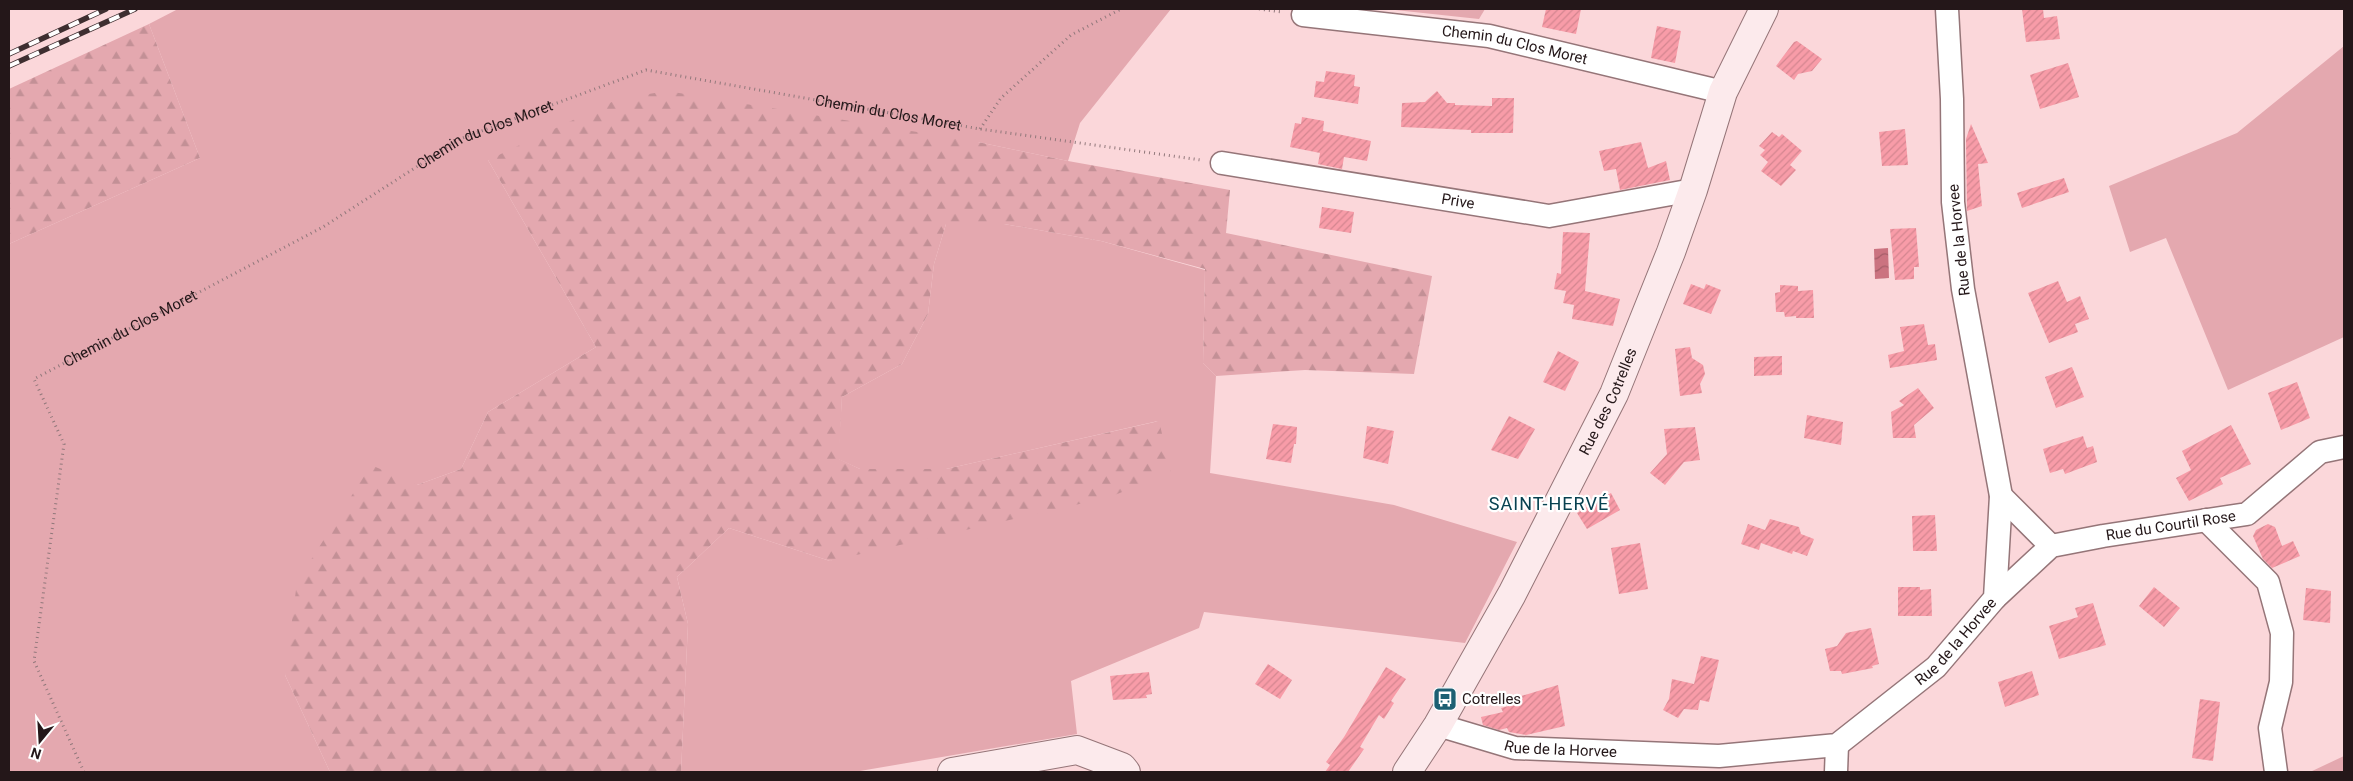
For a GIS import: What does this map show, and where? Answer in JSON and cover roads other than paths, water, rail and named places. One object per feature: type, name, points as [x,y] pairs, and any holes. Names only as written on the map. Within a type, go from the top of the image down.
[{"type":"street","name":"Rue des Cotrelles","points":[[1407,772],[1438,724],[1512,594],[1614,394],[1671,252],[1693,190],[1723,92],[1764,9]]},
{"type":"street","name":"Rue de la Horvee","points":[[1438,724],[1514,748],[1719,756],[1837,745],[1936,667],[1995,598],[2001,496],[1963,289],[1955,222],[1953,202],[1952,99],[1947,9]]},
{"type":"street","name":"Chemin du Clos Moret","points":[[1302,15],[1489,36],[1723,92]]},
{"type":"street","name":"Prive","points":[[1222,163],[1549,216],[1693,190]]},
{"type":"street","name":"Rue du Courtil Rose","points":[[2051,546],[2246,514],[2320,452],[2344,447]]},
{"type":"street","points":[[1995,598],[2051,546],[2001,496]]},
{"type":"street","points":[[2206,520],[2268,582],[2282,633],[2281,682],[2270,728],[2276,772]]},
{"type":"street","points":[[1836,772],[1837,745]]},
{"type":"street","points":[[952,772],[981,770],[1077,750],[1122,766],[1126,772]]},
{"type":"water","points":[[1888,248],[1889,278],[1875,279],[1874,249]]},
{"type":"railway","points":[[9,54],[106,9]]},
{"type":"railway","points":[[9,66],[135,9]]},
{"type":"place","name":"Cotrelles","points":[[1445,699]]},
{"type":"district","name":"SAINT-HERVÉ","points":[[1549,504]]}]
